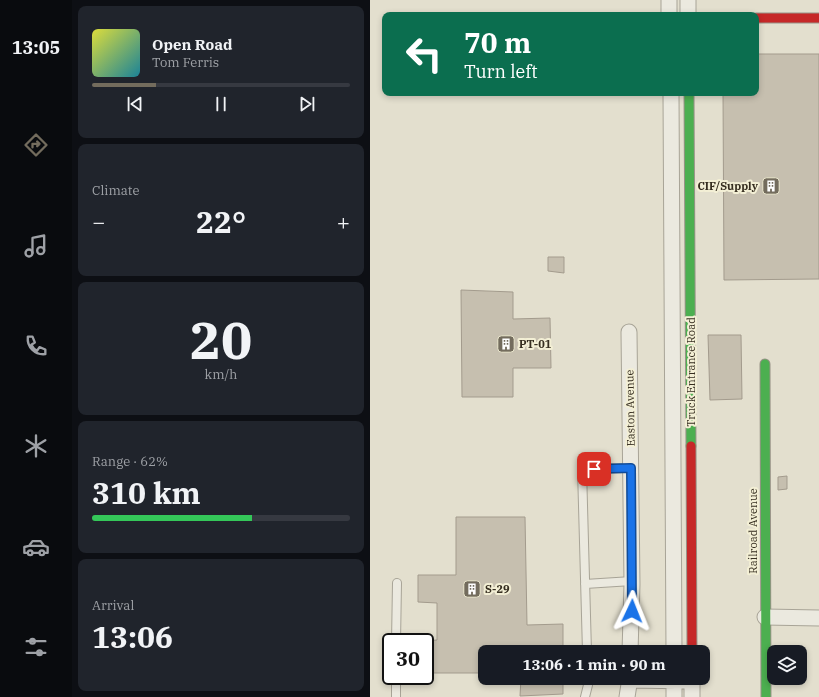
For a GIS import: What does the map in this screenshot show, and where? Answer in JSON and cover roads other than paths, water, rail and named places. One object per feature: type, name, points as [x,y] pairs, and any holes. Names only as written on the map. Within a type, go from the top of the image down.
[{"type":"street","points":[[669,0],[669,12]]},
{"type":"street","points":[[688,0],[688,12]]},
{"type":"street","points":[[759,18],[819,18]]},
{"type":"street","points":[[671,96],[674,645]]},
{"type":"street","name":"Truck Entrance Road","points":[[689,96],[692,645]]},
{"type":"street","name":"Easton Avenue","points":[[629,332],[632,581],[630,645]]},
{"type":"street","name":"Railroad Avenue","points":[[765,364],[766,697]]},
{"type":"street","points":[[765,617],[819,618]]},
{"type":"street","points":[[627,697],[629,685]]},
{"type":"street","points":[[674,685],[674,697]]},
{"type":"street","points":[[692,685],[692,697]]},
{"type":"lane","points":[[587,645],[582,469],[631,468]]},
{"type":"lane","points":[[585,584],[632,581]]},
{"type":"lane","points":[[396,633],[397,583]]},
{"type":"lane","points":[[396,685],[396,697]]},
{"type":"lane","points":[[585,697],[588,685]]},
{"type":"place","name":"CIF/Supply","points":[[771,186]]},
{"type":"place","name":"PT-01","points":[[506,344]]},
{"type":"place","name":"S-29","points":[[472,589]]}]
